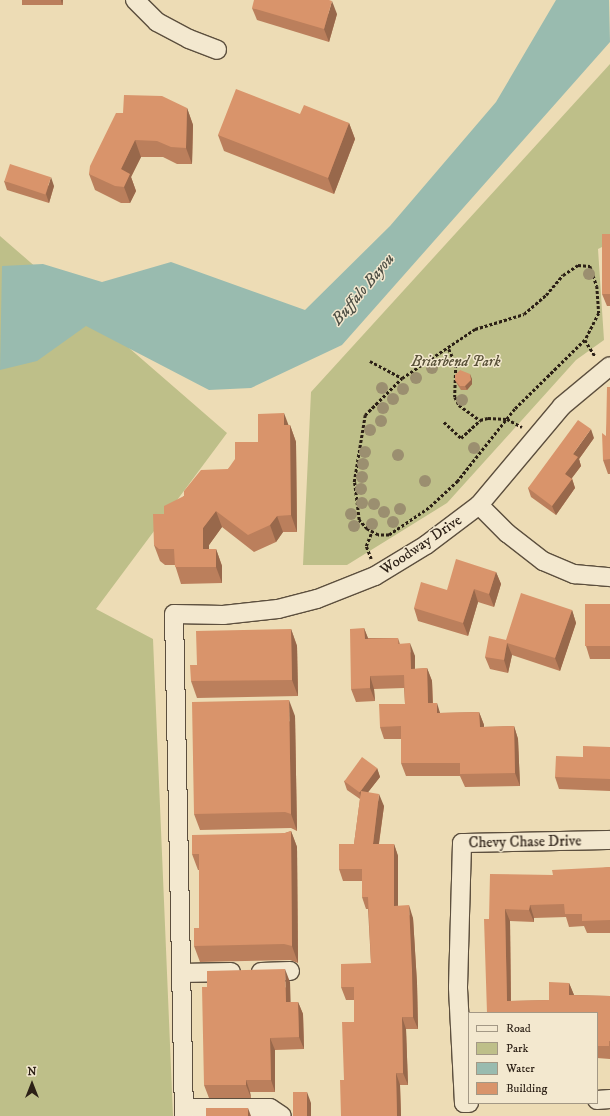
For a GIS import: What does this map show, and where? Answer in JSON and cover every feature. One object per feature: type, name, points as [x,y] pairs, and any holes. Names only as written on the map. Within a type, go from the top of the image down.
[{"type":"street","points":[[135,0],[157,22],[189,39],[217,50]]},
{"type":"street","name":"Woodway Drive","points":[[181,973],[186,841],[184,709],[174,614],[223,615],[278,609],[317,598],[375,576],[426,545],[479,505],[562,406],[610,366]]},
{"type":"street","points":[[479,505],[507,533],[543,561],[574,574],[610,578]]},
{"type":"street","name":"Chevy Chase Drive","points":[[468,1103],[464,1103],[458,987],[462,843],[610,840]]},
{"type":"street","points":[[282,1116],[270,1108],[184,1112],[181,973],[290,971]]},
{"type":"street","points":[[598,1100],[610,1099]]},
{"type":"path","points":[[578,265],[590,266],[594,271],[599,313],[585,340],[507,419],[458,480],[429,508],[389,535],[372,532],[359,520],[355,503],[354,482],[359,439],[365,415],[402,378],[449,349],[475,329],[524,314],[546,295],[563,274],[578,265]]},
{"type":"path","points":[[449,349],[456,365],[455,397],[459,405],[480,420],[507,419],[536,438]]},
{"type":"path","points":[[370,361],[402,378]]},
{"type":"path","points":[[444,422],[461,438],[480,420]]},
{"type":"path","points":[[372,532],[366,546],[372,562]]},
{"type":"green space","name":"Briarbend Park","points":[[610,64],[610,243],[598,249],[604,340],[576,360],[447,503],[347,565],[303,565],[311,392]]},
{"type":"green space","points":[[0,236],[227,433],[96,609],[153,639],[173,1116],[0,1116]]},
{"type":"water","name":"Buffalo Bayou","points":[[556,0],[609,0],[610,42],[342,345],[251,388],[209,390],[86,326],[37,361],[0,370],[2,266],[43,264],[102,282],[171,262],[305,310],[390,226],[496,102]]},
{"type":"building","points":[[254,0],[332,1],[324,29],[252,8]]},
{"type":"building","points":[[236,89],[300,114],[304,105],[349,123],[328,178],[218,135]]},
{"type":"building","points":[[124,95],[162,96],[187,108],[186,148],[171,147],[157,141],[135,140],[121,169],[130,174],[124,187],[115,186],[89,174],[90,166],[116,113],[123,113]]},
{"type":"building","points":[[10,164],[51,177],[45,194],[4,181]]},
{"type":"building","points":[[602,234],[610,234],[610,294],[602,294]]},
{"type":"building","points":[[460,370],[470,374],[471,380],[465,386],[460,386],[455,380],[455,375]]},
{"type":"building","points":[[607,387],[610,387],[610,459],[603,460],[602,433],[606,436]]},
{"type":"building","points":[[284,413],[284,425],[290,425],[291,515],[277,516],[270,525],[248,535],[216,511],[203,528],[203,549],[216,549],[216,567],[175,567],[174,549],[159,549],[154,545],[153,514],[164,514],[164,506],[184,496],[184,491],[201,470],[228,469],[235,459],[235,442],[258,442],[258,414]]},
{"type":"building","points":[[578,420],[591,429],[573,454],[578,457],[565,474],[572,479],[552,506],[528,488]]},
{"type":"building","points":[[456,559],[496,572],[489,594],[474,589],[463,623],[414,608],[421,582],[447,590]]},
{"type":"building","points":[[521,593],[572,610],[555,658],[507,643],[504,660],[485,657],[489,636],[506,640]]},
{"type":"building","points":[[585,604],[610,604],[610,646],[585,646]]},
{"type":"building","points":[[364,628],[365,639],[398,638],[398,644],[410,643],[411,669],[427,668],[428,703],[437,703],[437,713],[479,712],[480,727],[514,726],[515,773],[460,774],[460,763],[401,763],[401,726],[380,727],[379,704],[405,704],[404,675],[370,676],[370,688],[351,689],[350,629]]},
{"type":"building","points":[[291,629],[292,680],[191,681],[190,665],[197,665],[196,631]]},
{"type":"building","points":[[289,700],[291,814],[285,812],[194,814],[192,702]]},
{"type":"building","points":[[583,746],[610,747],[610,779],[555,777],[556,756],[583,757]]},
{"type":"building","points":[[362,757],[377,768],[360,792],[344,781]]},
{"type":"building","points":[[361,791],[379,794],[373,844],[394,844],[394,906],[409,905],[413,1017],[402,1017],[403,1073],[396,1073],[397,1116],[341,1116],[340,1080],[344,1080],[342,1022],[354,1022],[354,987],[341,987],[341,964],[371,963],[368,897],[362,897],[362,869],[339,869],[339,844],[354,844]]},
{"type":"building","points":[[291,831],[292,946],[284,944],[194,946],[194,928],[199,928],[199,854],[192,854],[192,835],[285,833]]},
{"type":"building","points":[[610,867],[610,920],[582,921],[582,914],[565,914],[564,904],[530,905],[529,910],[505,909],[507,1001],[549,1000],[549,982],[569,983],[569,995],[610,996],[609,1046],[598,1046],[598,1012],[487,1012],[484,919],[489,919],[490,874],[553,875],[552,870]]},
{"type":"building","points":[[285,969],[286,1002],[298,1002],[299,1037],[270,1038],[271,1080],[246,1080],[246,1085],[204,1085],[202,987],[207,987],[207,971]]},
{"type":"building","points":[[293,1092],[307,1092],[307,1116],[293,1116]]},
{"type":"building","points":[[206,1108],[248,1108],[248,1116],[206,1116]]}]
